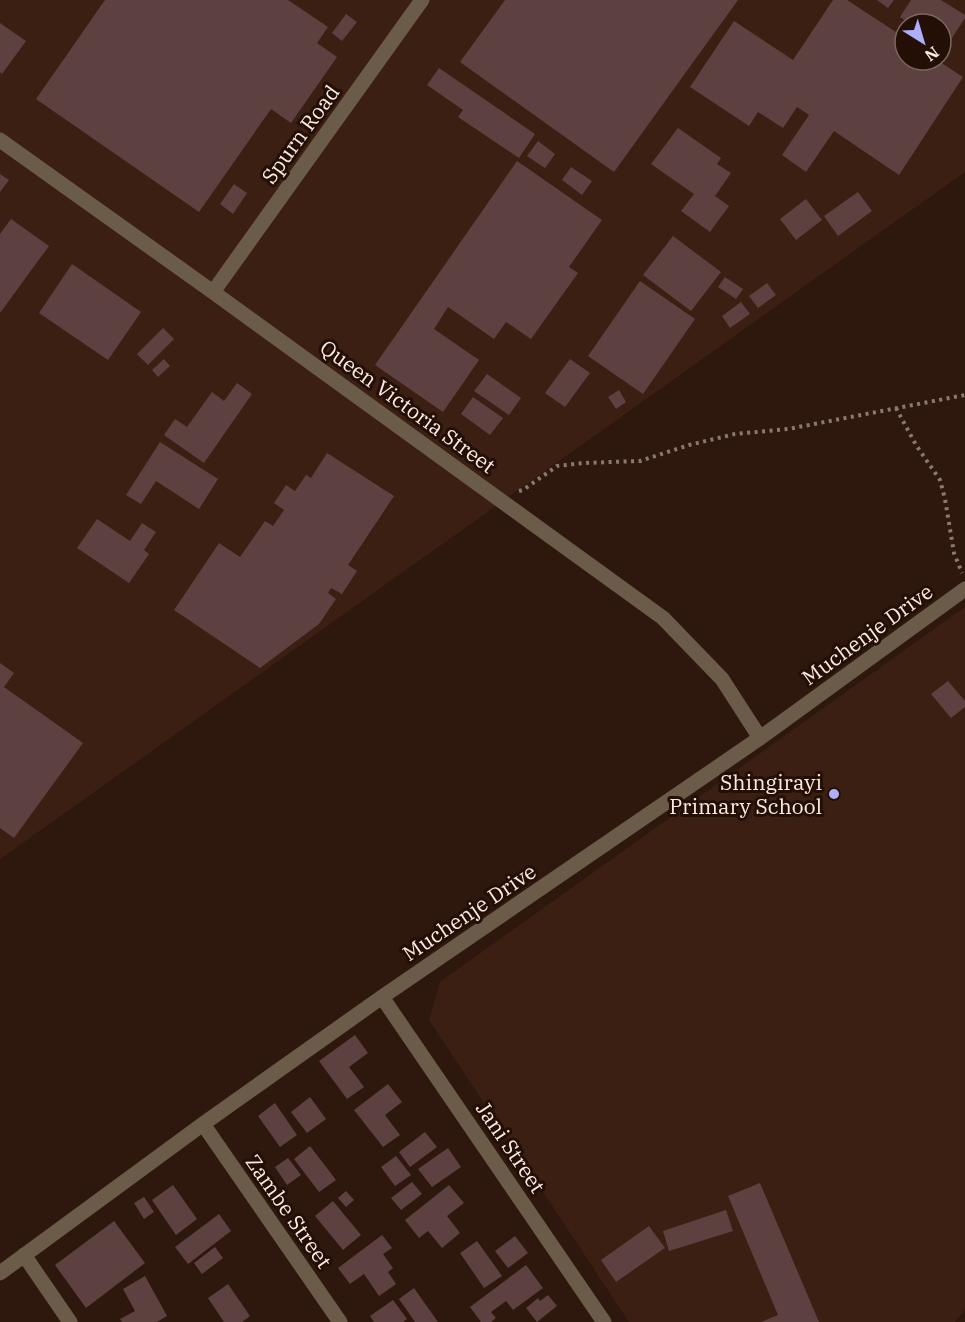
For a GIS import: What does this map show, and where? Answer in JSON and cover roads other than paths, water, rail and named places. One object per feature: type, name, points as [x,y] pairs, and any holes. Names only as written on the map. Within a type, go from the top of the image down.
[{"type":"street","name":"Spurn Road","points":[[213,292],[422,0]]},
{"type":"street","name":"Queen Victoria Street","points":[[0,140],[663,618],[722,679],[760,738]]},
{"type":"street","name":"Muchenje Drive","points":[[0,1273],[203,1124],[382,997],[760,738],[965,589]]},
{"type":"street","name":"Jani Street","points":[[382,997],[604,1322]]},
{"type":"street","name":"Zambe Street","points":[[203,1124],[340,1322]]},
{"type":"street","points":[[24,1255],[70,1322]]},
{"type":"place","name":"Shingirayi Primary School","points":[[834,794]]}]
